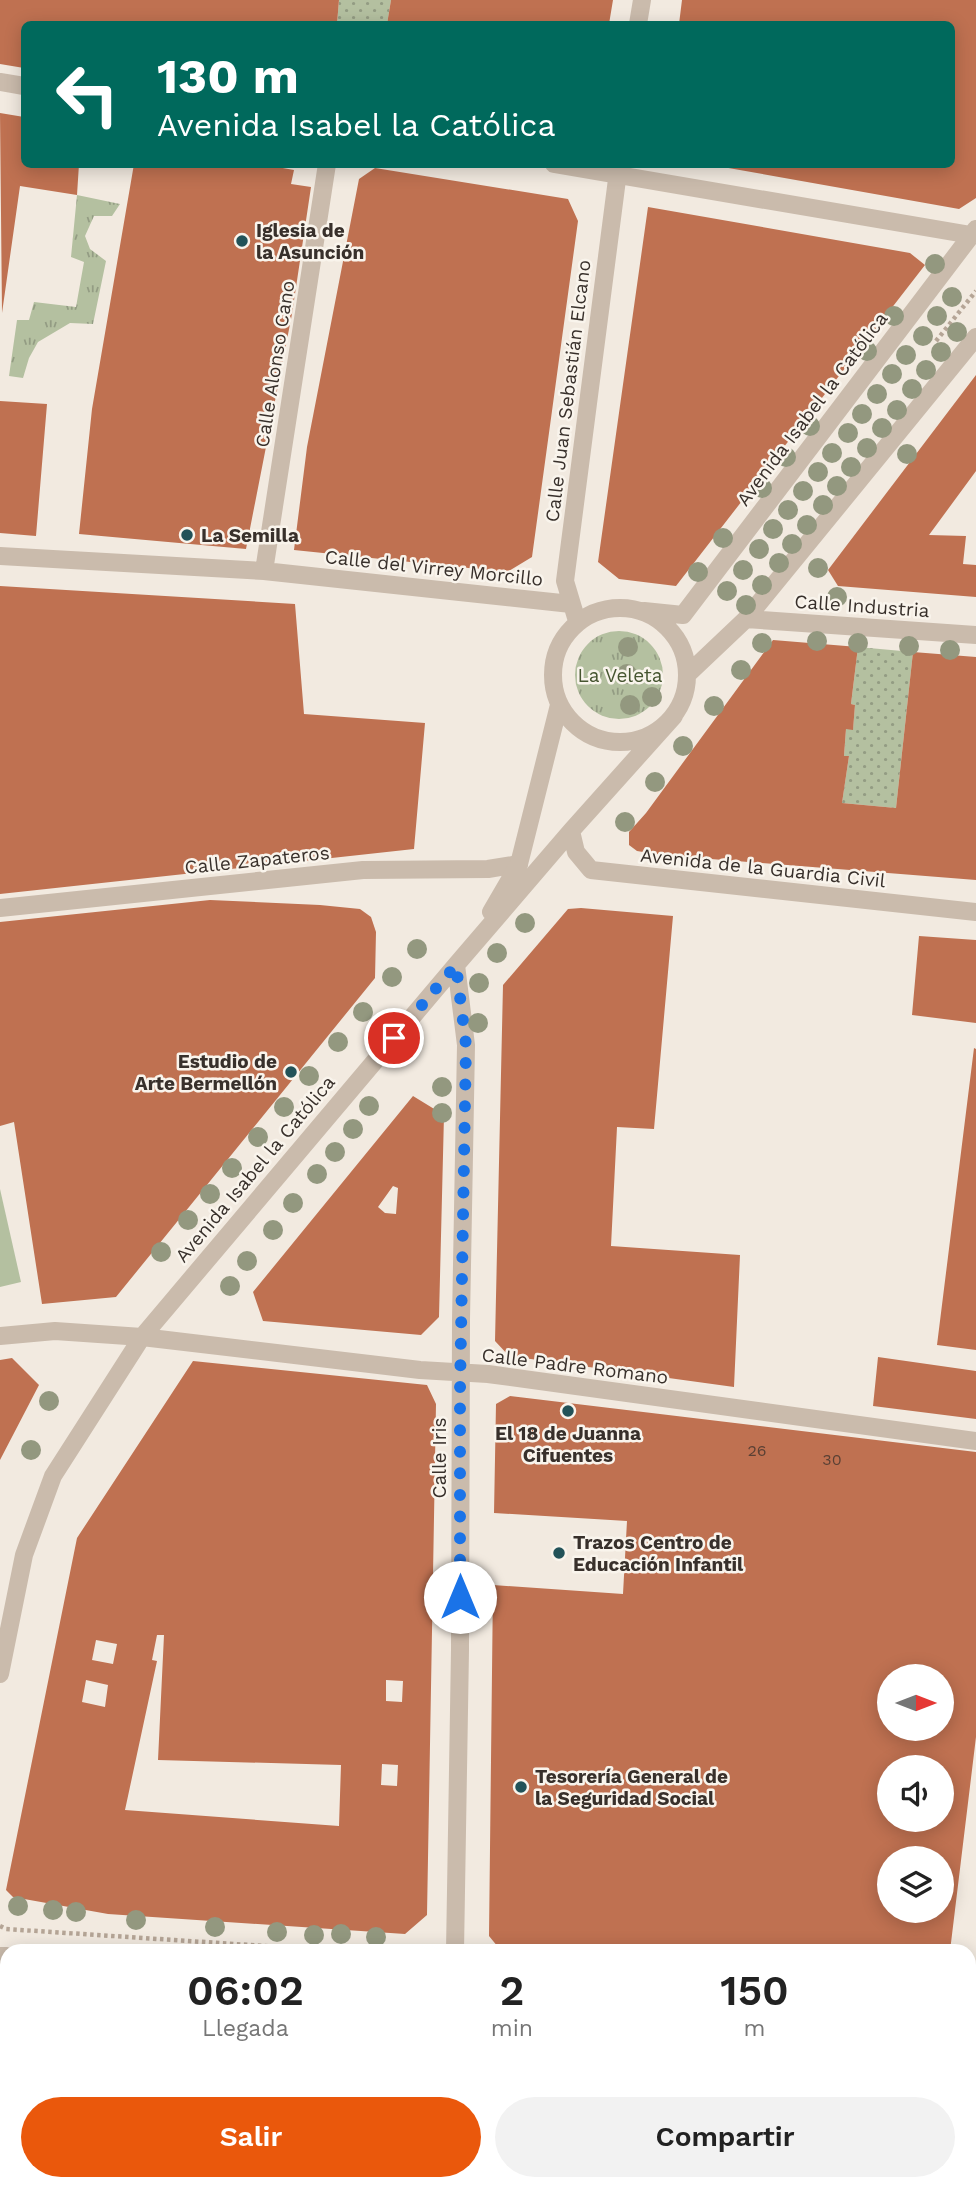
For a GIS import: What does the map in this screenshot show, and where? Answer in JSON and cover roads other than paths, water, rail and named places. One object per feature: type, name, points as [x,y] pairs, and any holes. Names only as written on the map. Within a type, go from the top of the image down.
[{"type":"street","points":[[638,21],[642,0]]},
{"type":"street","points":[[0,82],[21,86]]},
{"type":"street","name":"Calle Alonso Cano","points":[[264,571],[326,168]]},
{"type":"street","points":[[618,169],[973,232]]},
{"type":"street","name":"Calle Juan Sebastián Elcano","points":[[574,612],[565,581],[618,169]]},
{"type":"street","name":"Avenida Isabel la Católica","points":[[644,611],[682,615],[973,232]]},
{"type":"street","points":[[688,673],[746,619],[976,337]]},
{"type":"street","name":"Calle del Virrey Morcillo","points":[[0,556],[264,571],[574,612]]},
{"type":"street","points":[[621,607],[644,611],[659,620],[676,636],[688,673],[686,688],[674,716],[656,732],[635,741],[600,739],[579,729],[559,705],[553,682],[554,658],[574,612],[591,613],[621,607]]},
{"type":"street","name":"Calle Industria","points":[[746,619],[976,635]]},
{"type":"street","name":"Avenida Isabel la Católica","points":[[468,950],[519,864],[559,705]]},
{"type":"street","name":"Avenida Isabel la Católica","points":[[0,1674],[24,1555],[49,1487],[142,1337],[468,950],[674,716]]},
{"type":"street","name":"Avenida de la Guardia Civil","points":[[571,831],[576,852],[591,870],[976,912]]},
{"type":"street","name":"Calle Zapateros","points":[[0,908],[363,870],[488,869],[519,864]]},
{"type":"street","name":"Calle Iris","points":[[455,1944],[466,1045],[456,965]]},
{"type":"street","name":"Calle Padre Romano","points":[[0,1336],[55,1331],[142,1337],[488,1374],[976,1441]]},
{"type":"place","name":"Iglesia de la Asunción","points":[[242,241]]},
{"type":"place","name":"La Semilla","points":[[187,535]]},
{"type":"place","name":"Estudio de Arte Bermellón","points":[[291,1072]]},
{"type":"place","name":"El 18 de Juanna Cifuentes","points":[[568,1411]]},
{"type":"place","name":"Trazos Centro de Educación Infantil","points":[[559,1553]]},
{"type":"place","name":"Tesorería General de la Seguridad Social","points":[[521,1787]]},
{"type":"park label","name":"La Veleta","points":[[620,675]]}]
